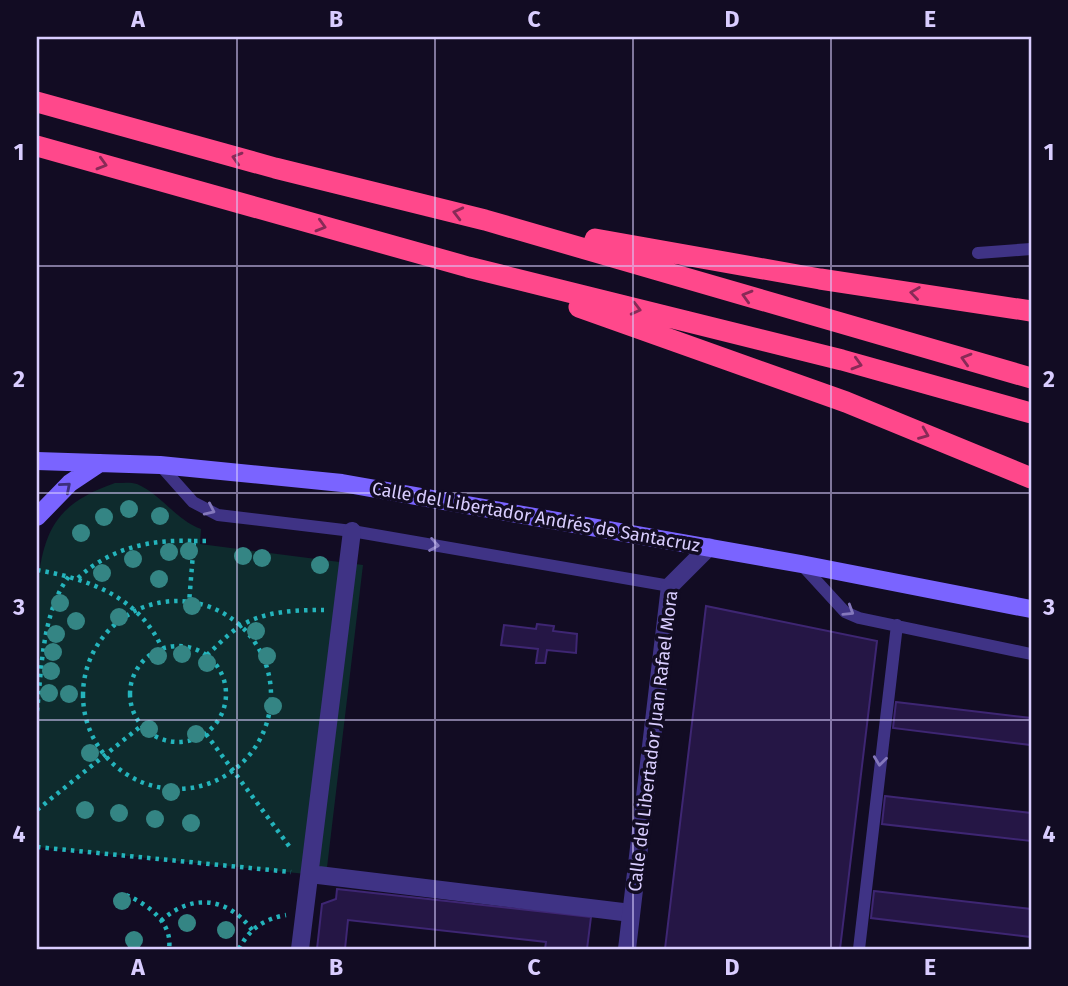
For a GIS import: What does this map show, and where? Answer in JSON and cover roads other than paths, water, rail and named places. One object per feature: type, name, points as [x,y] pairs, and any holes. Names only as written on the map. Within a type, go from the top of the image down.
[{"type":"highway","points":[[37,102],[275,169],[485,220],[1031,378]]},
{"type":"highway","points":[[37,146],[468,267],[842,360],[1031,413]]},
{"type":"highway","points":[[485,220],[820,279],[1031,310]]},
{"type":"highway","points":[[468,267],[846,402],[1031,478]]},
{"type":"main road","name":"Calle del Libertador Andrés de Santacruz","points":[[37,461],[160,465],[342,483],[709,547],[1031,609]]},
{"type":"main road","points":[[37,517],[70,483],[101,463]]},
{"type":"street","points":[[300,949],[352,531]]},
{"type":"street","name":"Calle del Libertador Juan Rafael Mora","points":[[627,949],[670,586],[709,547]]},
{"type":"street","points":[[310,874],[631,914]]},
{"type":"lane","points":[[978,253],[1031,249]]},
{"type":"lane","points":[[160,465],[192,502],[218,515],[352,531],[670,586]]},
{"type":"lane","points":[[801,564],[845,612],[859,618],[1031,654]]},
{"type":"lane","points":[[859,949],[897,625]]}]
